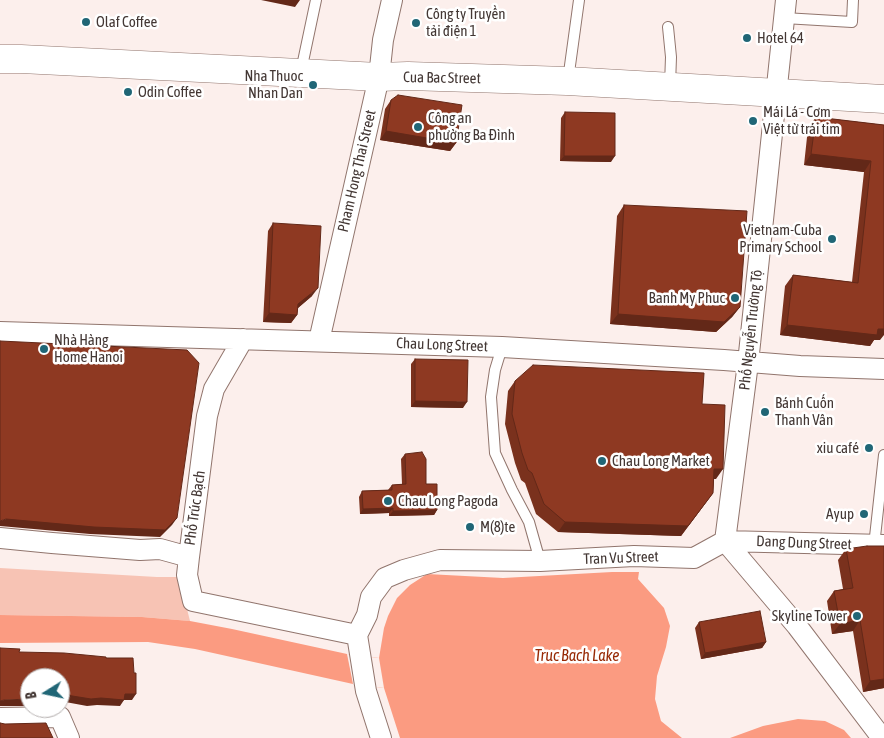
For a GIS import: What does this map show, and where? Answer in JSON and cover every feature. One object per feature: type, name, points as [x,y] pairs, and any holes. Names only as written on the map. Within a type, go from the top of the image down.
[{"type":"street","name":"Pham Hong Thai Street","points":[[319,341],[379,77],[383,40],[392,0]]},
{"type":"street","name":"Phố Nguyễn Trường Tộ","points":[[724,541],[748,363],[785,9]]},
{"type":"street","name":"Cua Bac Street","points":[[0,59],[379,77],[408,76],[567,81],[884,99]]},
{"type":"street","name":"Chau Long Street","points":[[0,332],[502,347],[715,359],[800,366],[884,369]]},
{"type":"street","name":"Phố Trúc Bạch","points":[[0,538],[140,550],[160,549],[189,557],[208,416],[214,390],[243,339]]},
{"type":"street","points":[[724,541],[797,626],[882,738]]},
{"type":"street","name":"Tran Vu Street","points":[[357,635],[367,616],[372,596],[385,578],[404,570],[440,560],[540,562],[634,556],[694,558],[724,541]]},
{"type":"street","name":"Dang Dung Street","points":[[724,541],[879,546]]},
{"type":"street","points":[[189,557],[187,575],[193,601],[357,635],[366,691],[381,738]]},
{"type":"street","points":[[0,718],[60,717],[69,738]]},
{"type":"lane","points":[[301,72],[316,0]]},
{"type":"lane","points":[[567,81],[579,0]]},
{"type":"lane","points":[[785,9],[852,22],[853,0]]},
{"type":"lane","points":[[668,27],[671,57],[670,86]]},
{"type":"lane","points":[[502,347],[495,370],[492,397],[495,452],[529,522],[540,562]]},
{"type":"lane","points":[[879,546],[884,455]]},
{"type":"shaded area","points":[[0,568],[179,577],[190,621],[142,617],[0,615]]},
{"type":"water","name":"Truc Bach Lake","points":[[639,572],[638,579],[664,608],[670,626],[657,676],[655,699],[661,721],[682,738],[400,738],[384,688],[353,684],[195,649],[148,642],[0,643],[0,615],[142,617],[190,621],[347,654],[379,658],[384,628],[397,598],[410,585],[427,574],[503,578]]},
{"type":"water","points":[[798,719],[825,721],[844,730],[851,738],[730,738],[763,726]]},
{"type":"pier","points":[[347,654],[379,658],[384,688],[353,684]]},
{"type":"building","name":"Công an phường Ba Đình","points":[[398,95],[462,105],[456,143],[386,131],[391,100]]},
{"type":"building","points":[[565,112],[615,113],[615,156],[564,156]]},
{"type":"building","points":[[816,117],[884,125],[884,329],[878,329],[877,335],[787,325],[793,275],[858,283],[871,161],[811,154]]},
{"type":"building","points":[[624,205],[747,211],[740,307],[724,322],[618,314]]},
{"type":"building","points":[[273,223],[321,226],[318,288],[298,304],[297,315],[269,313]]},
{"type":"building","points":[[0,341],[187,350],[199,363],[177,518],[165,530],[94,527],[6,519],[0,521]]},
{"type":"building","points":[[415,359],[468,360],[467,402],[415,401]]},
{"type":"building","name":"Chau Long Market","points":[[533,365],[704,373],[702,404],[725,405],[723,469],[714,469],[713,493],[688,526],[565,522],[544,504],[532,473],[528,470],[512,414],[515,381]]},
{"type":"building","points":[[422,452],[426,459],[426,484],[437,484],[437,510],[393,511],[393,508],[363,509],[362,491],[392,490],[392,485],[406,484],[405,454]]},
{"type":"building","name":"Skyline Tower","points":[[884,546],[884,679],[870,681],[860,620],[840,624],[834,591],[853,588],[846,549]]},
{"type":"building","points":[[760,611],[766,642],[705,653],[699,622]]},
{"type":"building","points":[[0,648],[20,649],[19,652],[133,658],[134,673],[136,673],[136,694],[125,694],[124,700],[91,699],[70,696],[70,668],[20,668],[20,699],[0,701]]},
{"type":"building","points":[[0,723],[46,723],[53,738],[0,738]]},
{"type":"place","name":"Olaf Coffee","points":[[86,22]]},
{"type":"place","name":"Công ty Truyền tải điện 1","points":[[416,23]]},
{"type":"place","name":"Hotel 64","points":[[747,38]]},
{"type":"place","name":"Nha Thuoc Nhan Dan","points":[[313,85]]},
{"type":"place","name":"Odin Coffee","points":[[128,92]]},
{"type":"place","name":"Mái Lá - Cơm Việt từ trái tim","points":[[753,121]]},
{"type":"place","name":"Công an phường Ba Đình","points":[[418,127]]},
{"type":"place","name":"Vietnam-Cuba Primary School","points":[[832,239]]},
{"type":"place","name":"Banh My Phuc","points":[[735,298]]},
{"type":"place","name":"Nhà Hàng Home Hanoi","points":[[44,349]]},
{"type":"place","name":"Bánh Cuốn Thanh Vân","points":[[765,412]]},
{"type":"place","name":"xiu café","points":[[869,448]]},
{"type":"place","name":"Chau Long Market","points":[[602,461]]},
{"type":"place","name":"Chau Long Pagoda","points":[[388,501]]},
{"type":"place","name":"Ayup","points":[[864,514]]},
{"type":"place","name":"M(8)te","points":[[470,527]]},
{"type":"place","name":"Skyline Tower","points":[[857,616]]}]
